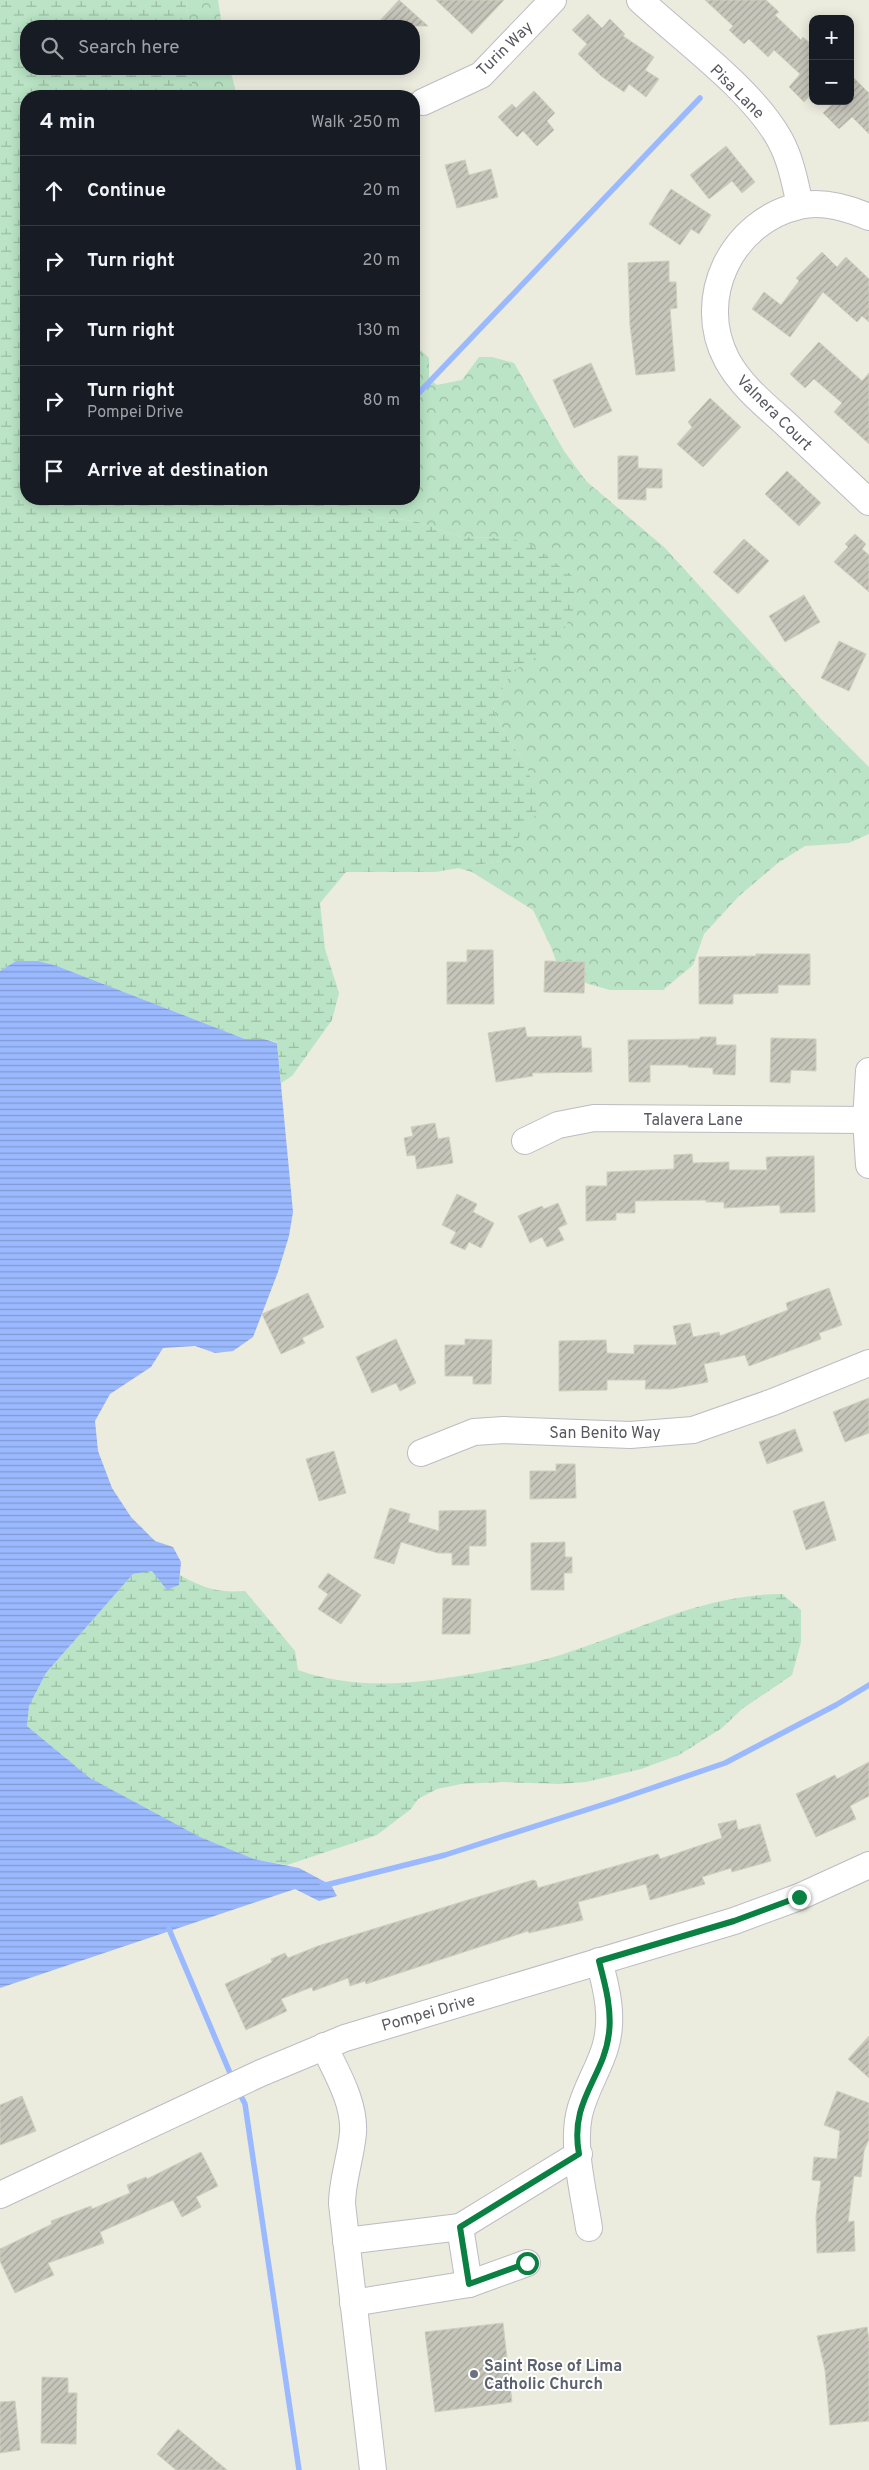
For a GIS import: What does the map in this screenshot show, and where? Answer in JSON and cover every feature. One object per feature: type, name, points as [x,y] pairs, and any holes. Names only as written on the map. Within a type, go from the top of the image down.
[{"type":"street","name":"Turin Way","points":[[423,102],[481,74],[553,0]]},
{"type":"street","name":"Pisa Lane","points":[[640,0],[742,91],[768,121],[786,152],[800,205]]},
{"type":"street","name":"Valnera Court","points":[[869,217],[837,206],[800,205],[778,212],[761,223],[737,244],[729,256],[718,283],[715,307],[716,330],[727,361],[749,390],[869,502]]},
{"type":"street","points":[[869,1071],[867,1120],[869,1165]]},
{"type":"street","name":"Talavera Lane","points":[[525,1140],[558,1125],[594,1118],[867,1120]]},
{"type":"street","name":"San Benito Way","points":[[421,1453],[474,1432],[504,1430],[630,1435],[693,1430],[773,1402],[869,1363]]},
{"type":"street","name":"Pompei Drive","points":[[0,2195],[261,2073],[324,2046],[369,2029],[770,1909],[869,1865]]},
{"type":"street","points":[[589,2228],[579,2154],[579,2115],[609,2033],[608,2000],[599,1961]]},
{"type":"street","points":[[324,2046],[340,2080],[352,2116],[353,2132],[342,2188],[346,2241],[373,2470]]},
{"type":"street","points":[[346,2241],[460,2227],[579,2154]]},
{"type":"street","points":[[460,2227],[469,2284]]},
{"type":"street","points":[[353,2303],[469,2284],[527,2263]]},
{"type":"green space","points":[[0,0],[186,0],[188,20],[20,20],[20,75],[192,75],[192,90],[20,90],[20,505],[362,505],[377,517],[415,521],[461,537],[509,538],[532,545],[575,578],[573,612],[556,645],[511,672],[493,709],[509,741],[527,765],[539,810],[501,861],[435,872],[346,872],[320,903],[325,949],[339,993],[332,1020],[292,1076],[281,1083],[277,1042],[264,1039],[245,1039],[57,966],[16,961],[0,971]]},
{"type":"green space","points":[[186,0],[218,0],[221,20],[188,20]]},
{"type":"green space","points":[[192,75],[232,75],[235,90],[192,90]]},
{"type":"green space","points":[[420,350],[429,358],[429,379],[437,385],[462,380],[479,357],[492,357],[514,363],[564,451],[586,481],[664,547],[821,719],[869,767],[869,834],[849,843],[805,846],[778,863],[739,896],[704,934],[693,965],[663,990],[610,990],[561,976],[552,949],[533,910],[472,872],[458,868],[501,861],[527,765],[509,741],[493,709],[511,672],[556,644],[509,538],[461,537],[415,521],[377,517],[362,505],[420,505]]},
{"type":"green space","points":[[152,1571],[179,1585],[180,1575],[211,1589],[245,1591],[295,1651],[298,1670],[321,1677],[345,1681],[368,1683],[416,1682],[520,1665],[562,1655],[701,1606],[754,1596],[782,1594],[801,1610],[801,1642],[792,1675],[742,1709],[722,1728],[679,1755],[641,1769],[586,1782],[559,1784],[502,1782],[461,1784],[437,1789],[418,1799],[411,1809],[377,1835],[287,1865],[254,1859],[200,1837],[143,1807],[90,1778],[27,1726],[29,1706],[46,1673],[133,1574]]},
{"type":"water","points":[[16,961],[38,961],[57,966],[245,1039],[264,1039],[277,1043],[293,1212],[289,1236],[278,1272],[253,1337],[233,1351],[215,1353],[195,1346],[163,1348],[151,1367],[110,1394],[95,1421],[98,1451],[112,1488],[131,1517],[155,1541],[173,1547],[181,1562],[179,1585],[167,1590],[152,1571],[133,1574],[46,1673],[29,1706],[27,1726],[90,1778],[200,1837],[254,1859],[299,1868],[331,1885],[337,1896],[319,1901],[295,1889],[0,1988],[0,971]]},
{"type":"building","points":[[399,0],[428,26],[420,26],[420,20],[381,20]]},
{"type":"building","points":[[436,0],[504,0],[472,34]]},
{"type":"building","points":[[705,0],[766,0],[779,12],[775,15],[801,40],[803,37],[809,42],[809,96],[804,102],[789,87],[800,74],[774,50],[768,57],[749,39],[744,44],[729,30],[733,26]]},
{"type":"building","points":[[588,14],[602,28],[610,19],[625,34],[623,36],[654,57],[645,70],[659,79],[646,97],[629,84],[624,92],[601,76],[578,54],[587,44],[572,30]]},
{"type":"building","points":[[854,78],[869,93],[869,134],[852,117],[839,129],[823,113],[832,105],[854,105]]},
{"type":"building","points":[[534,91],[555,113],[547,121],[554,130],[537,146],[523,131],[517,137],[498,117],[512,104],[516,108]]},
{"type":"building","points":[[726,146],[755,182],[742,193],[732,181],[709,199],[690,175]]},
{"type":"building","points":[[465,160],[469,175],[491,169],[498,197],[457,208],[445,165]]},
{"type":"building","points":[[671,189],[711,215],[699,234],[691,229],[680,245],[649,224]]},
{"type":"building","points":[[822,252],[837,267],[846,257],[869,279],[869,322],[862,316],[857,322],[823,292],[790,337],[752,309],[764,292],[781,305],[799,281],[796,278]]},
{"type":"building","points":[[669,261],[669,282],[676,282],[677,308],[670,309],[675,371],[636,375],[630,325],[628,263]]},
{"type":"building","points":[[819,342],[862,381],[869,373],[869,444],[834,412],[842,403],[814,379],[805,388],[790,374]]},
{"type":"building","points":[[591,363],[612,411],[574,428],[553,380]]},
{"type":"building","points":[[710,398],[741,427],[703,467],[677,444],[692,427],[688,422]]},
{"type":"building","points":[[618,456],[638,456],[638,468],[662,469],[662,488],[646,488],[646,500],[618,499]]},
{"type":"building","points":[[787,471],[821,503],[799,526],[765,494]]},
{"type":"building","points":[[855,534],[866,544],[862,549],[869,555],[869,592],[834,562],[848,547],[845,544]]},
{"type":"building","points":[[744,539],[769,561],[738,594],[713,572]]},
{"type":"building","points":[[804,595],[820,622],[785,642],[769,616]]},
{"type":"building","points":[[839,641],[866,654],[849,691],[821,678]]},
{"type":"building","points":[[467,950],[493,950],[494,1004],[447,1004],[447,962],[467,962]]},
{"type":"building","points":[[756,954],[810,954],[810,985],[778,985],[778,993],[733,994],[733,1004],[699,1004],[699,957],[756,956]]},
{"type":"building","points":[[545,961],[585,962],[584,993],[544,992]]},
{"type":"building","points":[[525,1027],[527,1037],[581,1036],[582,1048],[591,1048],[592,1072],[532,1073],[533,1076],[496,1082],[488,1033]]},
{"type":"building","points":[[700,1037],[716,1037],[716,1045],[736,1045],[735,1075],[713,1074],[713,1068],[688,1067],[688,1065],[650,1065],[650,1082],[629,1082],[628,1040],[700,1039]]},
{"type":"building","points":[[771,1038],[816,1039],[816,1071],[791,1070],[790,1083],[770,1082]]},
{"type":"building","points":[[435,1123],[438,1139],[449,1137],[453,1163],[417,1169],[415,1155],[407,1156],[404,1138],[413,1136],[411,1127]]},
{"type":"building","points":[[692,1154],[693,1163],[729,1162],[729,1170],[767,1170],[766,1157],[814,1156],[815,1212],[780,1213],[780,1205],[724,1208],[724,1202],[706,1202],[706,1200],[635,1201],[635,1213],[616,1213],[616,1220],[586,1221],[586,1186],[607,1186],[607,1172],[674,1169],[674,1155]]},
{"type":"building","points":[[457,1194],[477,1204],[473,1212],[494,1223],[481,1248],[469,1242],[465,1250],[450,1243],[456,1232],[442,1225]]},
{"type":"building","points":[[558,1203],[567,1224],[558,1228],[564,1240],[547,1247],[542,1237],[530,1243],[518,1216],[542,1206],[544,1209]]},
{"type":"building","points":[[829,1288],[842,1325],[819,1333],[821,1339],[749,1366],[745,1355],[704,1364],[708,1382],[671,1389],[645,1389],[646,1380],[607,1380],[607,1390],[559,1391],[559,1341],[606,1340],[607,1353],[634,1354],[634,1345],[677,1345],[673,1326],[690,1323],[693,1337],[719,1332],[720,1336],[788,1310],[786,1303]]},
{"type":"building","points":[[308,1293],[324,1327],[302,1338],[305,1343],[281,1354],[262,1314]]},
{"type":"building","points":[[396,1339],[416,1383],[400,1391],[396,1383],[372,1393],[356,1357]]},
{"type":"building","points":[[465,1339],[492,1340],[491,1384],[473,1384],[473,1376],[445,1376],[445,1345],[465,1345]]},
{"type":"building","points":[[869,1398],[869,1433],[845,1442],[833,1412]]},
{"type":"building","points":[[795,1429],[803,1451],[767,1464],[759,1442]]},
{"type":"building","points":[[334,1451],[346,1493],[319,1501],[306,1459]]},
{"type":"building","points":[[556,1464],[575,1464],[576,1498],[530,1499],[530,1471],[556,1471]]},
{"type":"building","points":[[824,1501],[836,1540],[806,1550],[793,1511]]},
{"type":"building","points":[[390,1508],[410,1514],[408,1522],[439,1531],[439,1511],[486,1510],[486,1546],[469,1546],[469,1565],[452,1565],[452,1553],[438,1553],[401,1542],[394,1564],[374,1558]]},
{"type":"building","points":[[565,1542],[565,1557],[572,1557],[572,1573],[564,1573],[564,1590],[531,1590],[531,1543]]},
{"type":"building","points":[[328,1573],[361,1595],[341,1624],[318,1609],[328,1594],[318,1587]]},
{"type":"building","points":[[443,1598],[471,1599],[470,1634],[442,1634]]},
{"type":"building","points":[[869,1762],[869,1796],[850,1806],[856,1819],[816,1837],[796,1794],[835,1775],[837,1779]]},
{"type":"building","points":[[736,1820],[738,1830],[760,1824],[771,1861],[732,1872],[731,1868],[702,1877],[705,1884],[650,1900],[646,1884],[578,1902],[583,1920],[529,1933],[528,1931],[366,1984],[365,1981],[350,1986],[348,1978],[313,1991],[312,1987],[281,1999],[287,2011],[246,2030],[225,1984],[272,1962],[271,1959],[285,1953],[288,1958],[318,1946],[533,1880],[536,1881],[538,1888],[658,1854],[660,1859],[722,1838],[718,1824]]},
{"type":"building","points":[[869,2036],[869,2078],[848,2059]]},
{"type":"building","points":[[837,2091],[869,2103],[869,2139],[864,2151],[861,2177],[854,2176],[848,2222],[854,2221],[855,2251],[817,2253],[816,2216],[821,2181],[812,2180],[814,2157],[837,2159],[840,2131],[824,2125]]},
{"type":"building","points":[[22,2096],[36,2131],[0,2145],[0,2105]]},
{"type":"building","points":[[201,2152],[218,2186],[196,2197],[201,2207],[182,2217],[173,2200],[100,2232],[104,2243],[48,2263],[54,2275],[15,2293],[0,2261],[0,2249],[52,2224],[51,2221],[91,2206],[92,2209],[130,2193],[127,2185],[146,2177],[147,2179]]},
{"type":"building","points":[[503,2323],[512,2402],[435,2412],[425,2332]]},
{"type":"building","points":[[867,2327],[869,2340],[869,2421],[830,2425],[825,2370],[817,2336]]},
{"type":"building","points":[[42,2377],[68,2378],[68,2393],[77,2393],[76,2444],[41,2443]]},
{"type":"building","points":[[15,2401],[20,2450],[0,2453],[0,2402]]},
{"type":"building","points":[[178,2429],[227,2470],[176,2470],[157,2454]]},
{"type":"waterway","points":[[420,392],[700,98]]},
{"type":"waterway","points":[[322,1886],[445,1855],[725,1763],[836,1705],[869,1685]]},
{"type":"waterway","points":[[169,1929],[233,2080]]},
{"type":"waterway","points":[[238,2090],[245,2104],[299,2470]]},
{"type":"place","name":"Saint Rose of Lima Catholic Church","points":[[474,2374]]},
{"type":"route","points":[[527,2263],[469,2284],[460,2227],[579,2154],[577,2146],[579,2115],[585,2094],[605,2049],[609,2033],[608,2000],[599,1961],[695,1934],[770,1909],[799,1897]]}]
